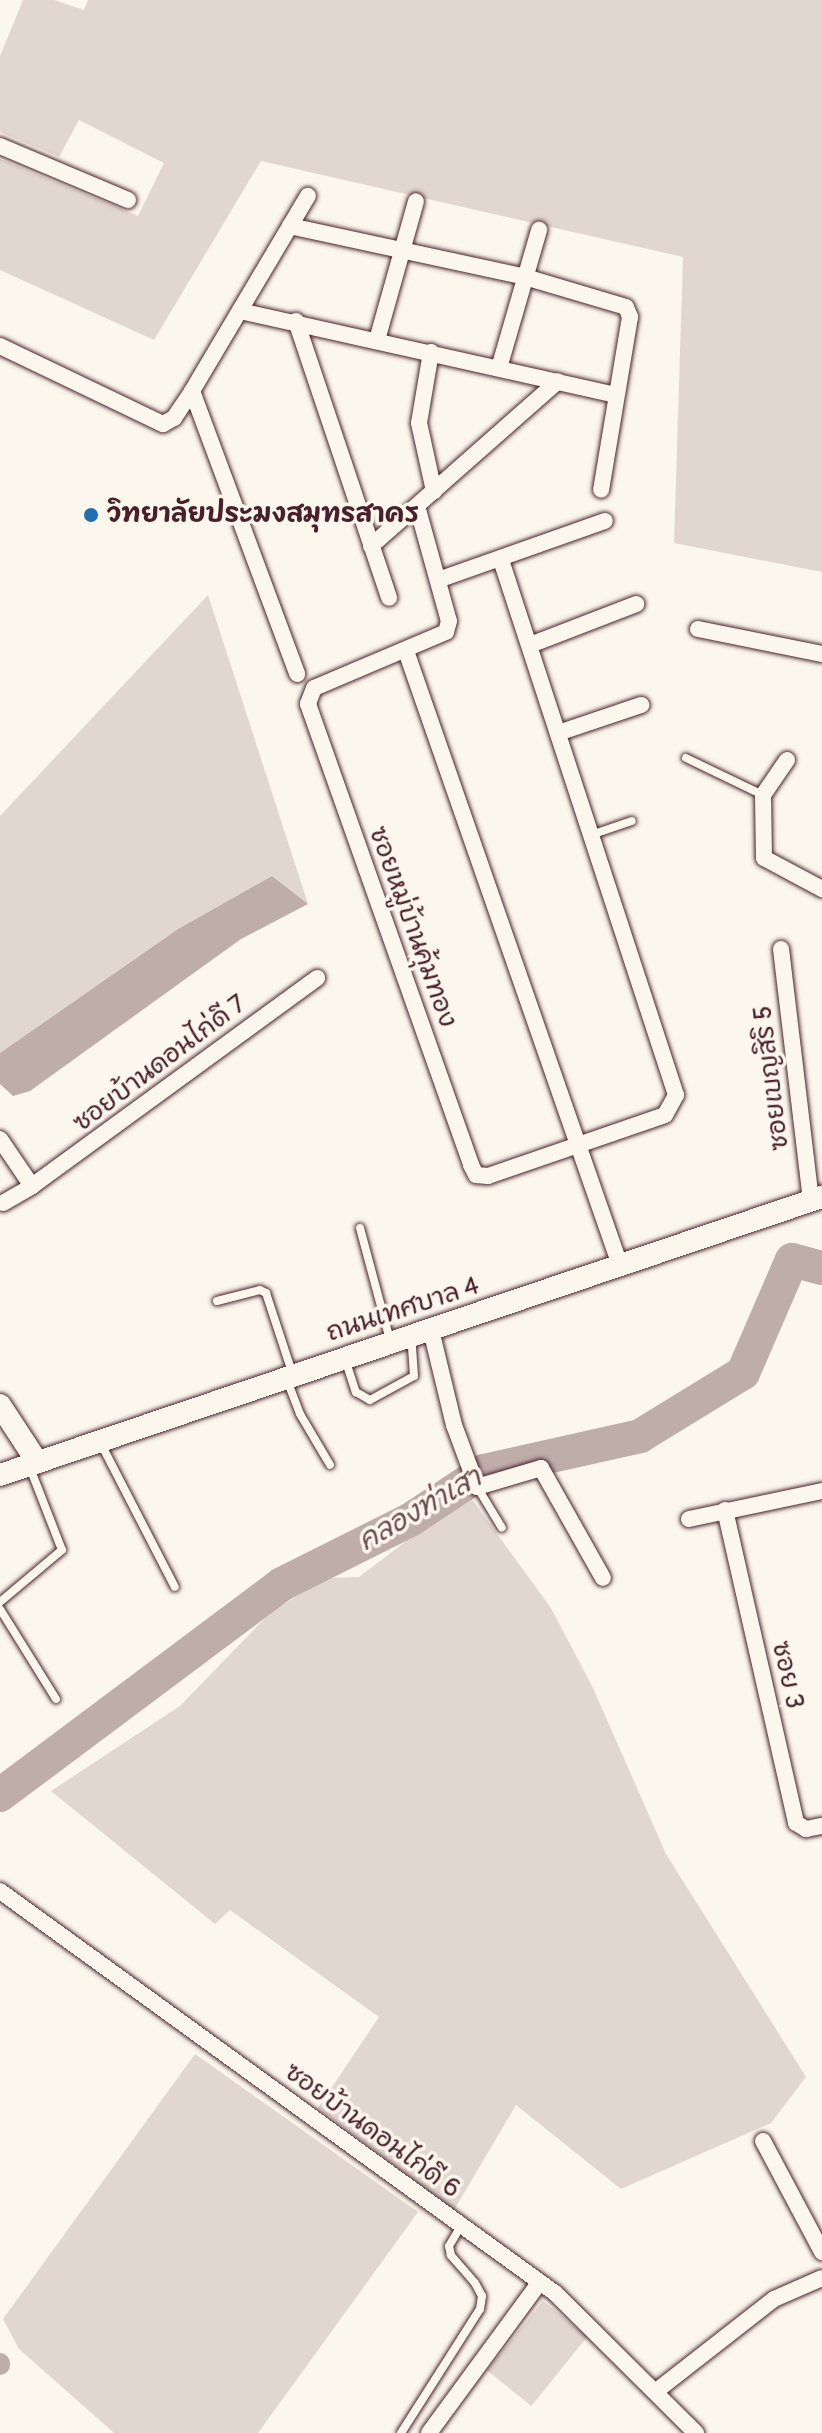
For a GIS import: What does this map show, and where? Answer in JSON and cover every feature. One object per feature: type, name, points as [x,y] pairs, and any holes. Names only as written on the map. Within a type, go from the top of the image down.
[{"type":"street","points":[[0,146],[128,200]]},
{"type":"street","points":[[0,346],[163,424],[174,418],[192,391],[308,196]]},
{"type":"street","points":[[377,340],[398,251],[416,201]]},
{"type":"street","points":[[290,226],[525,277],[626,307],[630,317],[601,490]]},
{"type":"street","points":[[499,368],[539,230]]},
{"type":"street","points":[[240,311],[296,321],[615,395]]},
{"type":"street","points":[[296,321],[389,598]]},
{"type":"street","points":[[431,352],[419,423],[434,491]]},
{"type":"street","points":[[371,546],[558,381]]},
{"type":"street","points":[[192,391],[297,674]]},
{"type":"street","name":"ซอยหมู่บ้านคุ้มทอง","points":[[417,506],[449,621],[446,632],[314,688],[308,704],[476,1175],[488,1176],[665,1115],[676,1095],[501,560]]},
{"type":"street","points":[[438,580],[605,521]]},
{"type":"street","points":[[530,645],[636,604]]},
{"type":"street","points":[[698,629],[822,654]]},
{"type":"street","points":[[406,651],[621,1268]]},
{"type":"street","points":[[558,733],[641,705]]},
{"type":"street","points":[[787,760],[763,795],[764,858],[822,889]]},
{"type":"street","name":"ซอยเบญสิริ 5","points":[[781,949],[816,1199]]},
{"type":"street","name":"ซอยบ้านดอนไก่ดี 7","points":[[3,1203],[32,1186],[317,978]]},
{"type":"street","points":[[0,1139],[32,1186]]},
{"type":"street","name":"ถนนเทศบาล 4","points":[[0,1475],[621,1268],[816,1199]]},
{"type":"street","points":[[411,1337],[477,1487],[541,1468],[603,1578]]},
{"type":"street","points":[[0,1405],[32,1462]]},
{"type":"street","points":[[689,1519],[822,1491]]},
{"type":"street","name":"ซอย 3","points":[[725,1510],[796,1823],[806,1829],[822,1826]]},
{"type":"street","name":"ซอยบ้านดอนไก่ดี 6","points":[[3,1901],[540,2282],[696,2433]]},
{"type":"street","points":[[763,2141],[822,2252]]},
{"type":"street","points":[[655,2392],[774,2299],[822,2278]]},
{"type":"street","points":[[429,2433],[540,2282]]},
{"type":"lane","points":[[686,758],[763,795]]},
{"type":"lane","points":[[591,835],[632,821]]},
{"type":"lane","points":[[345,1358],[356,1392],[370,1400],[414,1376],[411,1337],[360,1228]]},
{"type":"lane","points":[[217,1301],[260,1290],[266,1293],[300,1414],[330,1465]]},
{"type":"lane","points":[[99,1440],[175,1587]]},
{"type":"lane","points":[[0,1602],[62,1550],[32,1462]]},
{"type":"lane","points":[[477,1487],[502,1528]]},
{"type":"lane","points":[[0,1609],[56,1699]]},
{"type":"lane","points":[[401,2433],[480,2309],[482,2296],[451,2255],[449,2246],[461,2226]]},
{"type":"shaded area","points":[[23,0],[54,0],[84,10],[88,0],[822,0],[822,572],[674,543],[683,257],[261,161],[154,340],[0,270],[0,159],[138,216],[164,163],[79,120],[59,157],[0,132],[0,56]]},
{"type":"shaded area","points":[[208,595],[308,904],[272,876],[178,929],[0,1053],[0,816]]},
{"type":"shaded area","points":[[272,876],[308,904],[241,939],[30,1091],[13,1096],[0,1084],[0,1053],[178,929]]},
{"type":"shaded area","points":[[468,1494],[551,1608],[593,1688],[666,1854],[806,2077],[771,2123],[621,2189],[516,2105],[454,2210],[318,2108],[379,2017],[230,1910],[215,1924],[51,1791],[180,1706],[271,1612],[325,1578],[359,1577]]},
{"type":"shaded area","points":[[195,2054],[418,2212],[258,2433],[114,2433],[19,2349],[3,2319]]},
{"type":"shaded area","points":[[543,2301],[587,2337],[531,2406],[487,2370]]},
{"type":"waterway","name":"คลองท่าเสา","points":[[0,1795],[282,1584],[410,1520],[484,1471],[640,1436],[743,1373],[792,1260],[822,1268]]},
{"type":"place","name":"วิทยาลัยประมงสมุทรสาคร","points":[[91,515]]}]
